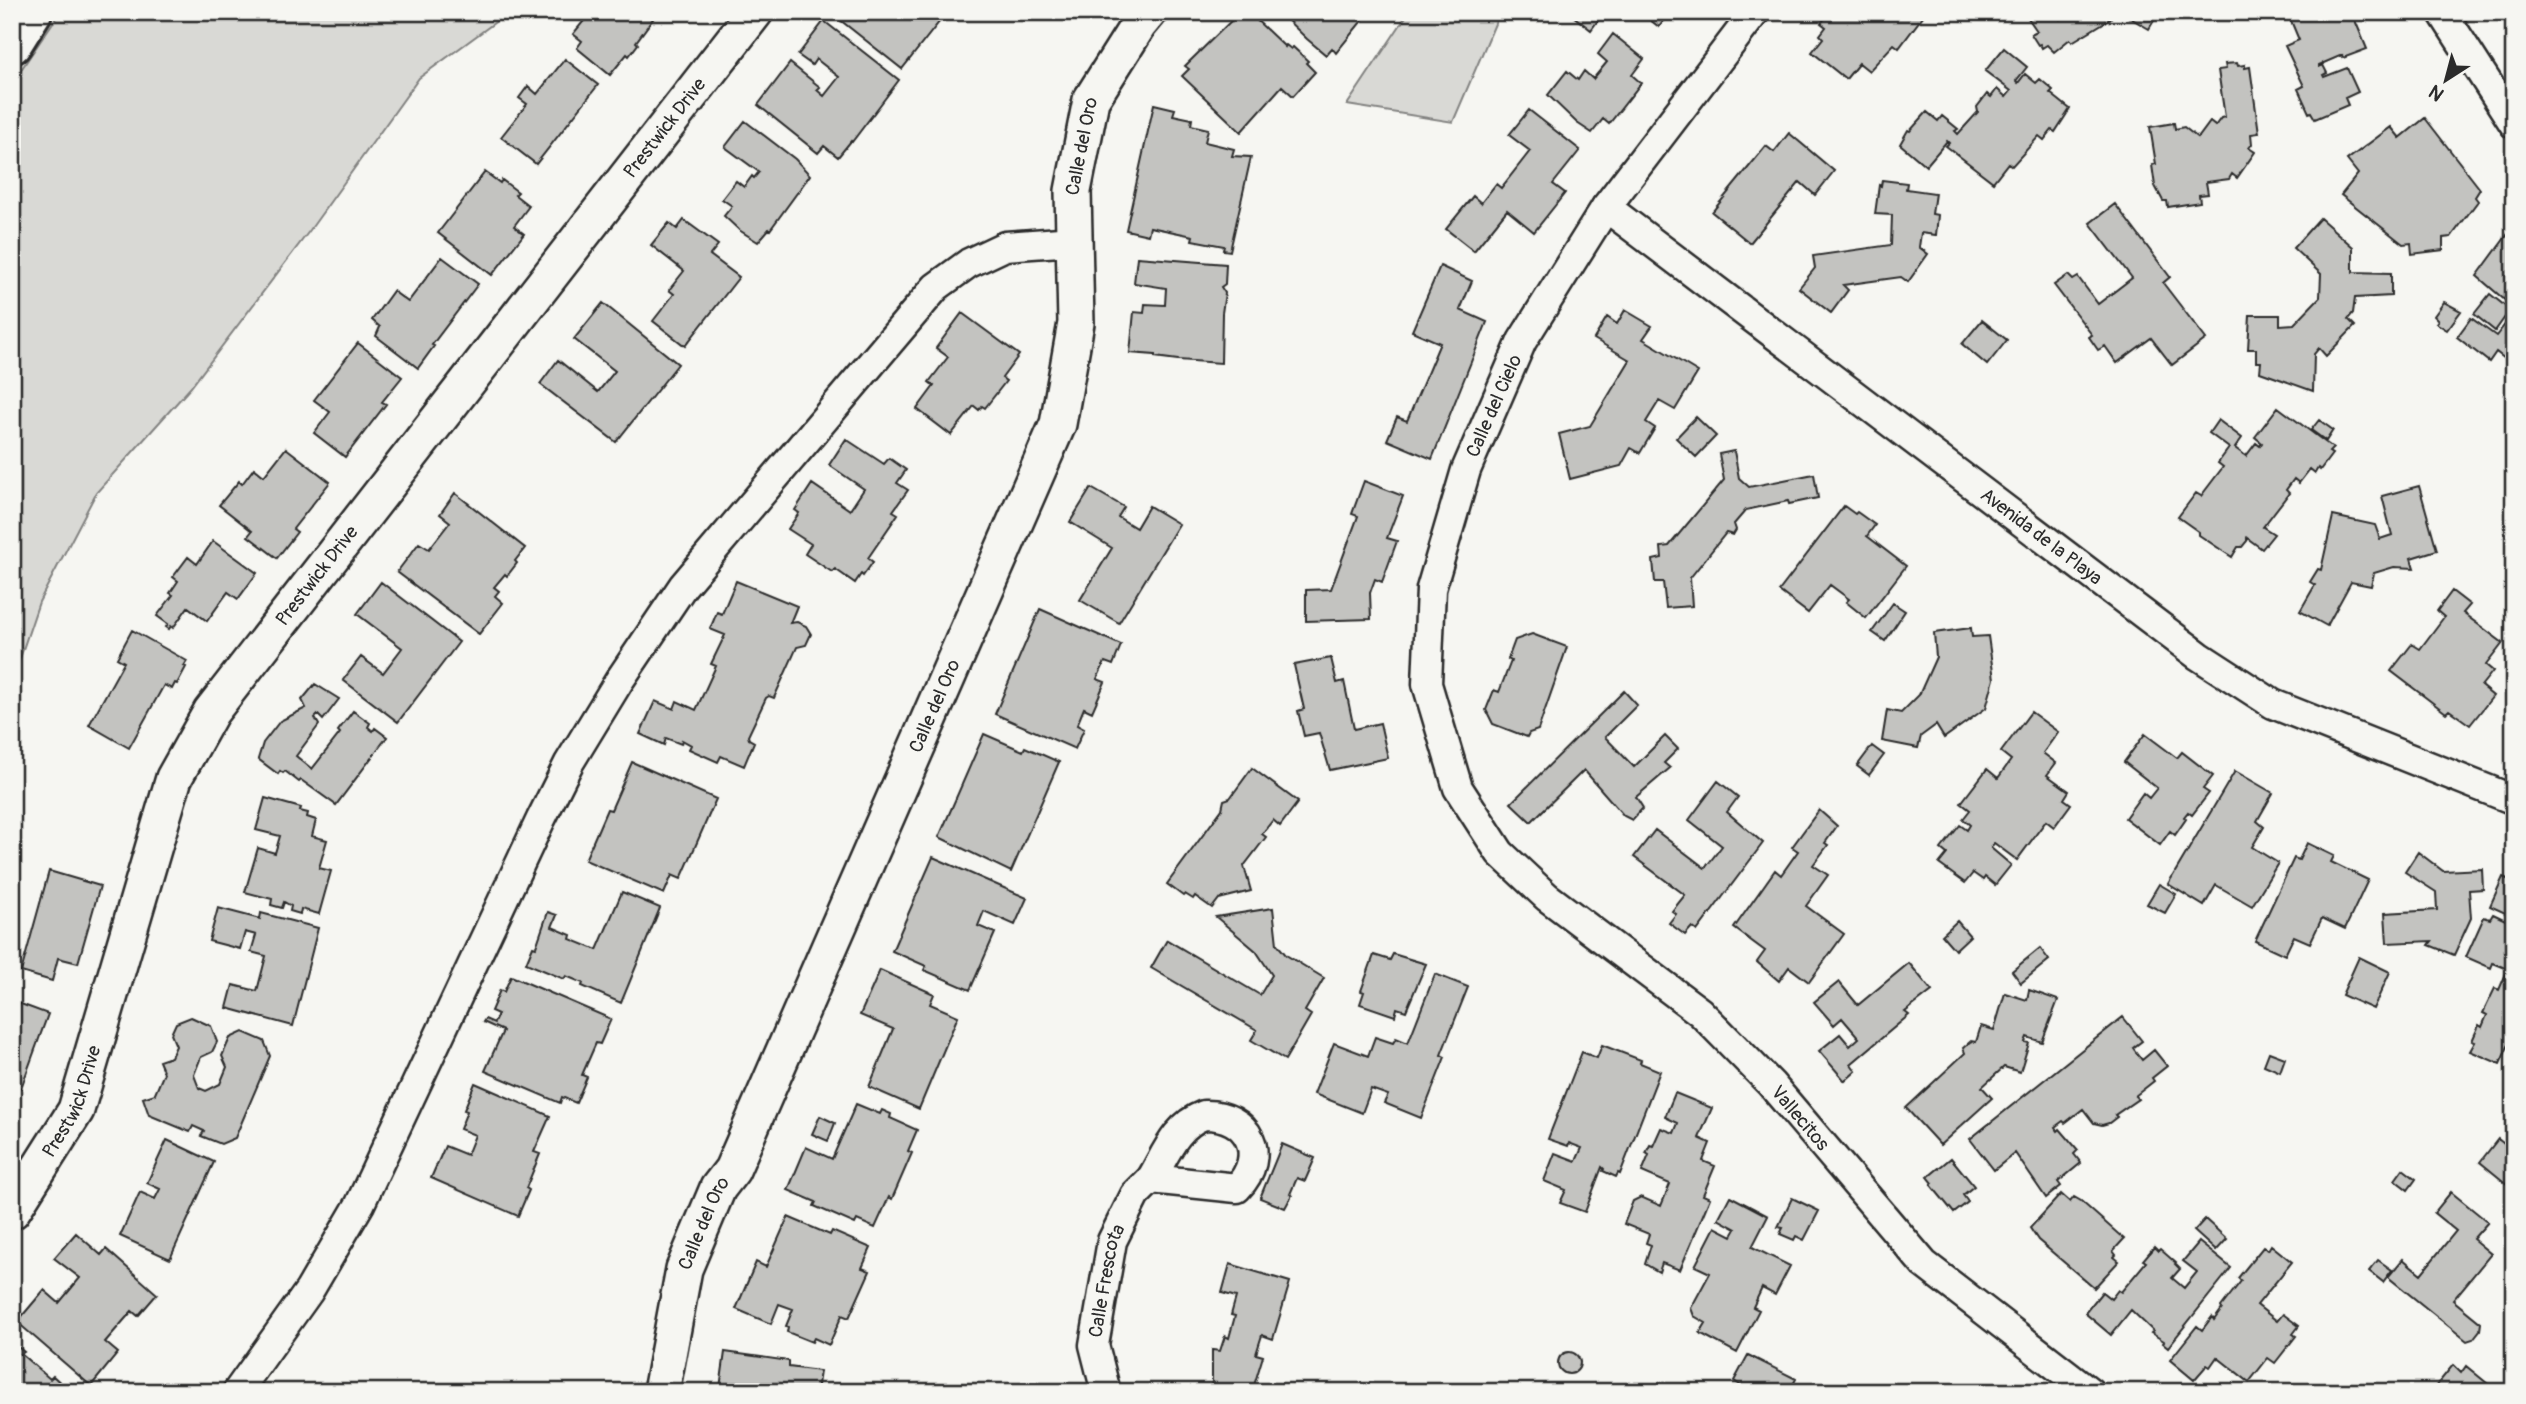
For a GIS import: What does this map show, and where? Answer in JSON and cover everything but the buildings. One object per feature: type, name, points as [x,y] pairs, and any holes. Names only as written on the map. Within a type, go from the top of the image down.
[{"type":"main road","points":[[12,44],[32,12]]},
{"type":"street","name":"Prestwick Drive","points":[[12,1211],[76,1110],[174,778],[211,712],[755,12]]},
{"type":"street","name":"Calle del Oro","points":[[661,1392],[684,1269],[718,1188],[732,1170],[1058,424],[1076,323],[1073,191],[1091,100],[1149,12]]},
{"type":"street","name":"Calle del Cielo","points":[[1500,853],[1458,788],[1427,684],[1431,589],[1466,470],[1522,341],[1606,207],[1755,12]]},
{"type":"street","points":[[2442,12],[2514,124]]},
{"type":"street","name":"Avenida de la Playa","points":[[1606,207],[2199,656],[2273,704],[2514,800]]},
{"type":"street","points":[[237,1392],[309,1291],[360,1204],[569,763],[619,681],[683,586],[936,288],[969,263],[1005,246],[1074,240]]},
{"type":"street","name":"Vallecitos","points":[[1500,853],[1547,897],[1700,1012],[1771,1084],[1924,1264],[2090,1392]]},
{"type":"street","name":"Calle Frescota","points":[[1106,1392],[1094,1345],[1112,1241],[1135,1195],[1151,1179]]},
{"type":"shaded area","points":[[60,12],[509,12],[419,78],[310,230],[191,387],[96,493],[39,602],[12,682],[12,83]]},
{"type":"shaded area","points":[[1409,12],[1500,12],[1453,122],[1347,105]]}]
